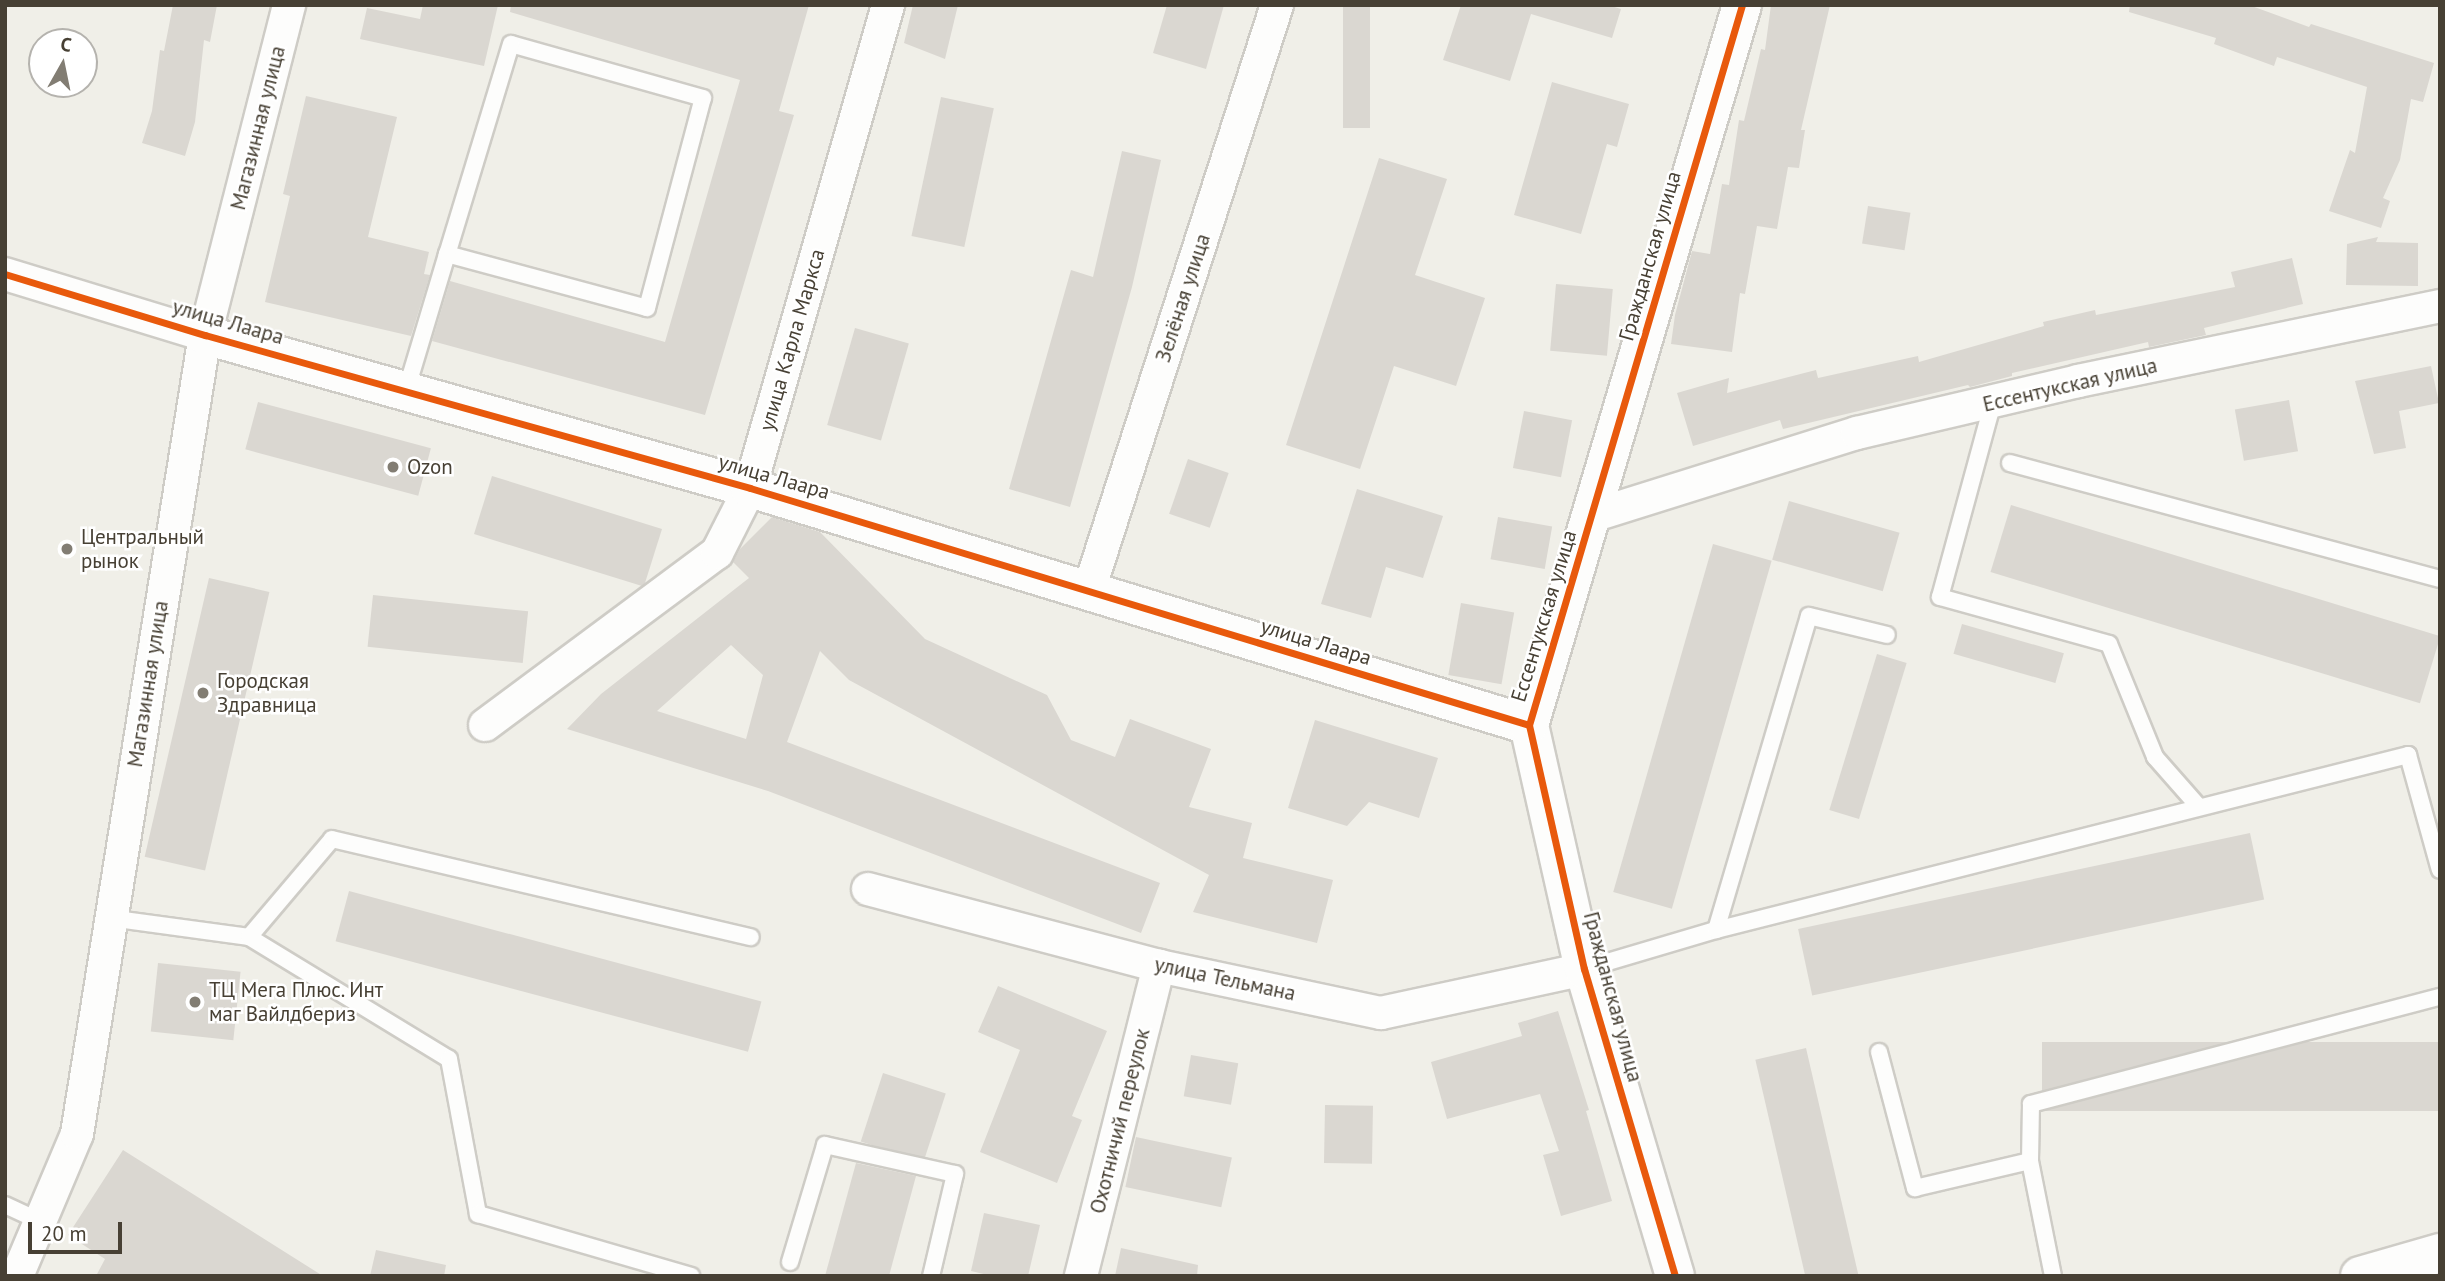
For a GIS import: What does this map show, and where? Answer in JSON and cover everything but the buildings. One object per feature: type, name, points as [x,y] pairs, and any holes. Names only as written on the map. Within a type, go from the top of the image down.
[{"type":"street","name":"Магазинная улица","points":[[17,1276],[77,1134],[109,918],[205,335],[289,5]]},
{"type":"street","name":"улица Карла Маркса","points":[[485,725],[718,553],[750,488],[888,5]]},
{"type":"street","name":"Зелёная улица","points":[[1089,590],[1278,5]]},
{"type":"street","name":"Гражданская улица","points":[[1592,516],[1742,5]]},
{"type":"street","name":"улица Лаара","points":[[5,274],[205,335],[750,488],[1529,725]]},
{"type":"street","name":"Ессентукская улица","points":[[1529,725],[1592,516],[1857,433],[2078,381],[2440,306]]},
{"type":"street","name":"Гражданская улица","points":[[1529,725],[1584,969],[1675,1276]]},
{"type":"street","name":"улица Тельмана","points":[[868,889],[1159,965],[1381,1013],[1584,969]]},
{"type":"street","name":"Охотничий переулок","points":[[1081,1276],[1159,965]]},
{"type":"street","points":[[2360,1276],[2440,1253]]},
{"type":"lane","points":[[407,391],[447,254],[511,44],[703,98],[647,308],[447,254]]},
{"type":"lane","points":[[1993,402],[1940,597],[2109,644],[2155,757],[2199,807]]},
{"type":"lane","points":[[2010,463],[2440,579]]},
{"type":"lane","points":[[1716,930],[1809,616],[1887,635]]},
{"type":"lane","points":[[1584,969],[1716,930],[2408,755],[2440,870]]},
{"type":"lane","points":[[249,937],[332,839],[751,937]]},
{"type":"lane","points":[[109,918],[249,937],[449,1059],[478,1214],[691,1276]]},
{"type":"lane","points":[[2053,1276],[2030,1161],[2031,1104],[2440,997]]},
{"type":"lane","points":[[1879,1052],[1914,1188],[2030,1161]]},
{"type":"lane","points":[[790,1262],[825,1145],[955,1174],[931,1276]]},
{"type":"lane","points":[[5,1205],[40,1221]]},
{"type":"cycle path","points":[[1675,1276],[1584,969],[1529,725],[1742,5]]},
{"type":"cycle path","points":[[5,274],[205,335],[750,488],[1529,725]]},
{"type":"place","name":"Ozon","points":[[393,467]]},
{"type":"place","name":"Центральный рынок","points":[[67,549]]},
{"type":"place","name":"Городская Здравница","points":[[203,693]]},
{"type":"place","name":"ТЦ Мега Плюс. Инт маг Вайлдбериз","points":[[195,1002]]}]
